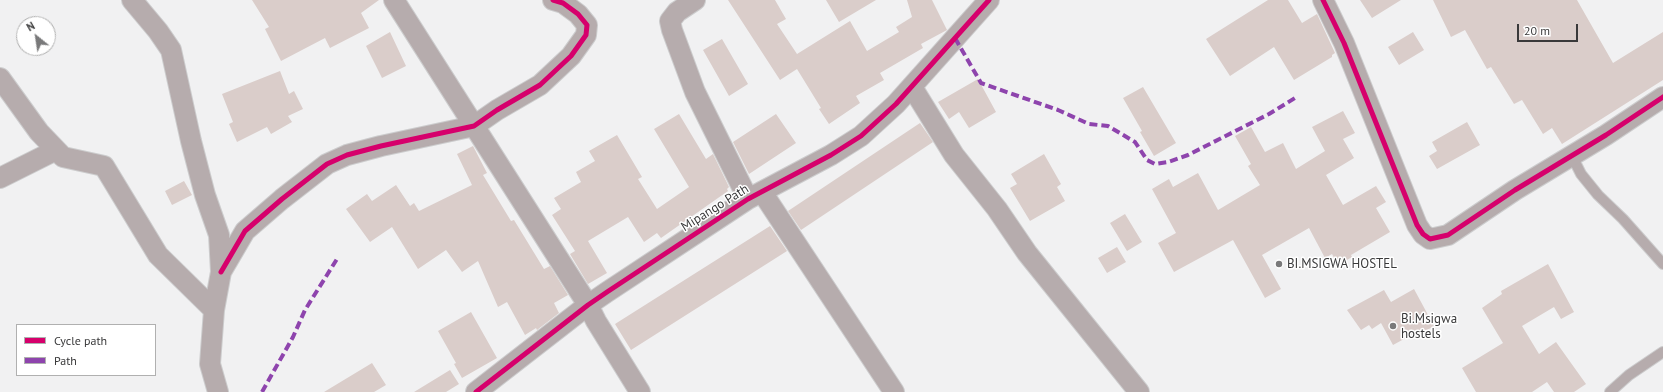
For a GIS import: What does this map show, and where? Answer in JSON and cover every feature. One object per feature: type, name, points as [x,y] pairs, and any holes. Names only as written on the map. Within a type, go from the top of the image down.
[{"type":"street","points":[[132,0],[158,31],[171,50],[191,141],[205,195],[219,235],[221,272],[214,310],[210,364],[218,392]]},
{"type":"street","points":[[394,0],[588,305],[596,321],[640,392]]},
{"type":"street","points":[[221,272],[245,231],[282,199],[327,164],[347,156],[381,146],[474,126],[497,110],[540,85],[571,56],[586,35],[587,25],[578,14],[563,3],[553,0]]},
{"type":"street","points":[[696,0],[677,12],[670,22],[695,92],[755,196],[894,392]]},
{"type":"street","name":"Mipango Path","points":[[476,392],[588,305],[755,196],[831,155],[861,136],[881,119],[912,87],[989,0]]},
{"type":"street","points":[[1323,0],[1344,43],[1417,225],[1423,234],[1430,239],[1448,235],[1515,190],[1572,156],[1663,97]]},
{"type":"street","points":[[0,78],[39,132],[63,158],[104,166],[158,255],[214,310]]},
{"type":"street","points":[[912,87],[954,155],[997,209],[1027,253],[1139,392]]},
{"type":"street","points":[[0,178],[56,150]]},
{"type":"street","points":[[500,392],[503,372]]},
{"type":"lane","points":[[1572,156],[1581,174],[1598,196],[1623,219],[1663,264]]},
{"type":"lane","points":[[1610,392],[1629,375],[1663,352]]},
{"type":"building","points":[[252,0],[379,0],[361,13],[369,28],[330,48],[325,38],[281,61],[265,29],[269,27]]},
{"type":"building","points":[[728,0],[775,0],[786,19],[777,24],[797,54],[850,21],[867,51],[899,32],[896,27],[912,17],[907,0],[932,0],[947,30],[921,44],[923,48],[880,73],[884,80],[856,96],[860,103],[829,124],[797,69],[780,80]]},
{"type":"building","points":[[826,0],[876,0],[839,22]]},
{"type":"building","points":[[1268,0],[1288,0],[1302,23],[1317,14],[1335,53],[1332,57],[1294,80],[1274,47],[1230,76],[1206,39]]},
{"type":"building","points":[[1360,0],[1401,0],[1372,18]]},
{"type":"building","points":[[1433,0],[1577,0],[1613,63],[1663,32],[1663,80],[1562,144],[1552,128],[1543,134],[1522,100],[1514,104],[1491,67],[1487,69],[1465,30],[1451,37]]},
{"type":"building","points":[[390,32],[406,66],[382,78],[366,46]]},
{"type":"building","points":[[1413,32],[1424,50],[1399,65],[1388,47]]},
{"type":"building","points":[[722,39],[748,84],[729,96],[703,50]]},
{"type":"building","points":[[280,71],[289,94],[294,91],[303,109],[288,116],[292,122],[271,134],[267,127],[237,142],[229,124],[233,122],[222,94]]},
{"type":"building","points":[[978,79],[996,112],[969,128],[959,112],[949,119],[938,102]]},
{"type":"building","points":[[1143,87],[1176,143],[1154,156],[1140,132],[1142,131],[1123,98]]},
{"type":"building","points":[[1343,111],[1355,133],[1343,139],[1354,158],[1326,175],[1343,205],[1376,186],[1386,202],[1376,208],[1390,232],[1351,255],[1352,257],[1338,265],[1332,254],[1325,258],[1309,228],[1262,255],[1281,289],[1265,298],[1233,240],[1174,272],[1158,243],[1176,233],[1152,189],[1169,179],[1173,187],[1198,173],[1218,210],[1260,185],[1248,166],[1251,164],[1235,136],[1251,127],[1265,152],[1283,143],[1296,169],[1325,151],[1312,127]]},
{"type":"building","points":[[679,114],[706,159],[713,154],[729,187],[727,189],[728,191],[661,238],[657,233],[644,242],[628,217],[588,241],[607,273],[588,284],[570,254],[575,251],[552,215],[561,209],[554,198],[581,182],[576,172],[595,161],[589,151],[617,135],[642,177],[638,179],[657,209],[689,187],[654,129]]},
{"type":"building","points":[[776,114],[796,143],[749,174],[733,142]]},
{"type":"building","points":[[1467,122],[1480,145],[1437,169],[1429,156],[1437,151],[1432,142]]},
{"type":"building","points":[[920,123],[933,142],[801,230],[788,211]]},
{"type":"building","points":[[473,146],[487,173],[483,175],[511,221],[514,220],[544,269],[550,266],[568,295],[554,303],[559,313],[537,330],[536,328],[525,335],[507,302],[498,307],[478,261],[462,272],[446,250],[418,269],[392,227],[370,242],[346,209],[367,194],[372,201],[396,185],[410,206],[414,203],[419,211],[472,185],[457,154]]},
{"type":"building","points":[[1044,154],[1061,184],[1057,187],[1065,201],[1030,221],[1010,188],[1017,184],[1011,174]]},
{"type":"building","points":[[184,181],[192,195],[172,205],[165,191]]},
{"type":"building","points":[[1125,214],[1142,242],[1127,251],[1110,223]]},
{"type":"building","points":[[770,226],[787,251],[631,350],[615,324]]},
{"type":"building","points":[[1117,247],[1126,262],[1107,273],[1098,258]]},
{"type":"building","points":[[1548,264],[1574,312],[1561,319],[1554,307],[1522,326],[1539,354],[1556,342],[1586,384],[1574,392],[1554,392],[1547,382],[1532,392],[1476,392],[1462,368],[1503,343],[1482,308],[1502,294],[1501,291]]},
{"type":"building","points":[[1414,289],[1434,326],[1417,336],[1415,333],[1393,345],[1381,323],[1372,329],[1369,325],[1361,330],[1347,310],[1384,290],[1391,302]]},
{"type":"building","points":[[471,312],[497,358],[462,378],[454,364],[456,363],[438,331]]},
{"type":"building","points":[[372,363],[386,385],[374,392],[324,392]]},
{"type":"building","points":[[450,370],[459,384],[446,392],[414,392]]},
{"type":"marked path","points":[[955,38],[981,83],[1058,110],[1089,124],[1108,126],[1135,142],[1147,160],[1155,164],[1168,162],[1188,155],[1269,114],[1295,98]]},
{"type":"marked path","points":[[262,392],[293,337],[305,310],[337,259]]},
{"type":"cycle path","points":[[221,272],[245,231],[282,199],[327,164],[347,155],[381,146],[474,126],[497,110],[540,85],[571,56],[586,35],[587,25],[578,14],[563,3],[553,0]]},
{"type":"cycle path","points":[[476,392],[607,292],[748,199],[831,155],[861,136],[896,104],[989,0]]},
{"type":"cycle path","points":[[1323,0],[1344,43],[1417,225],[1423,234],[1430,239],[1448,235],[1515,190],[1606,135],[1663,97]]},
{"type":"place","name":"BI.MSIGWA HOSTEL","points":[[1279,264]]},
{"type":"place","name":"Bi.Msigwa hostels","points":[[1393,326]]}]
